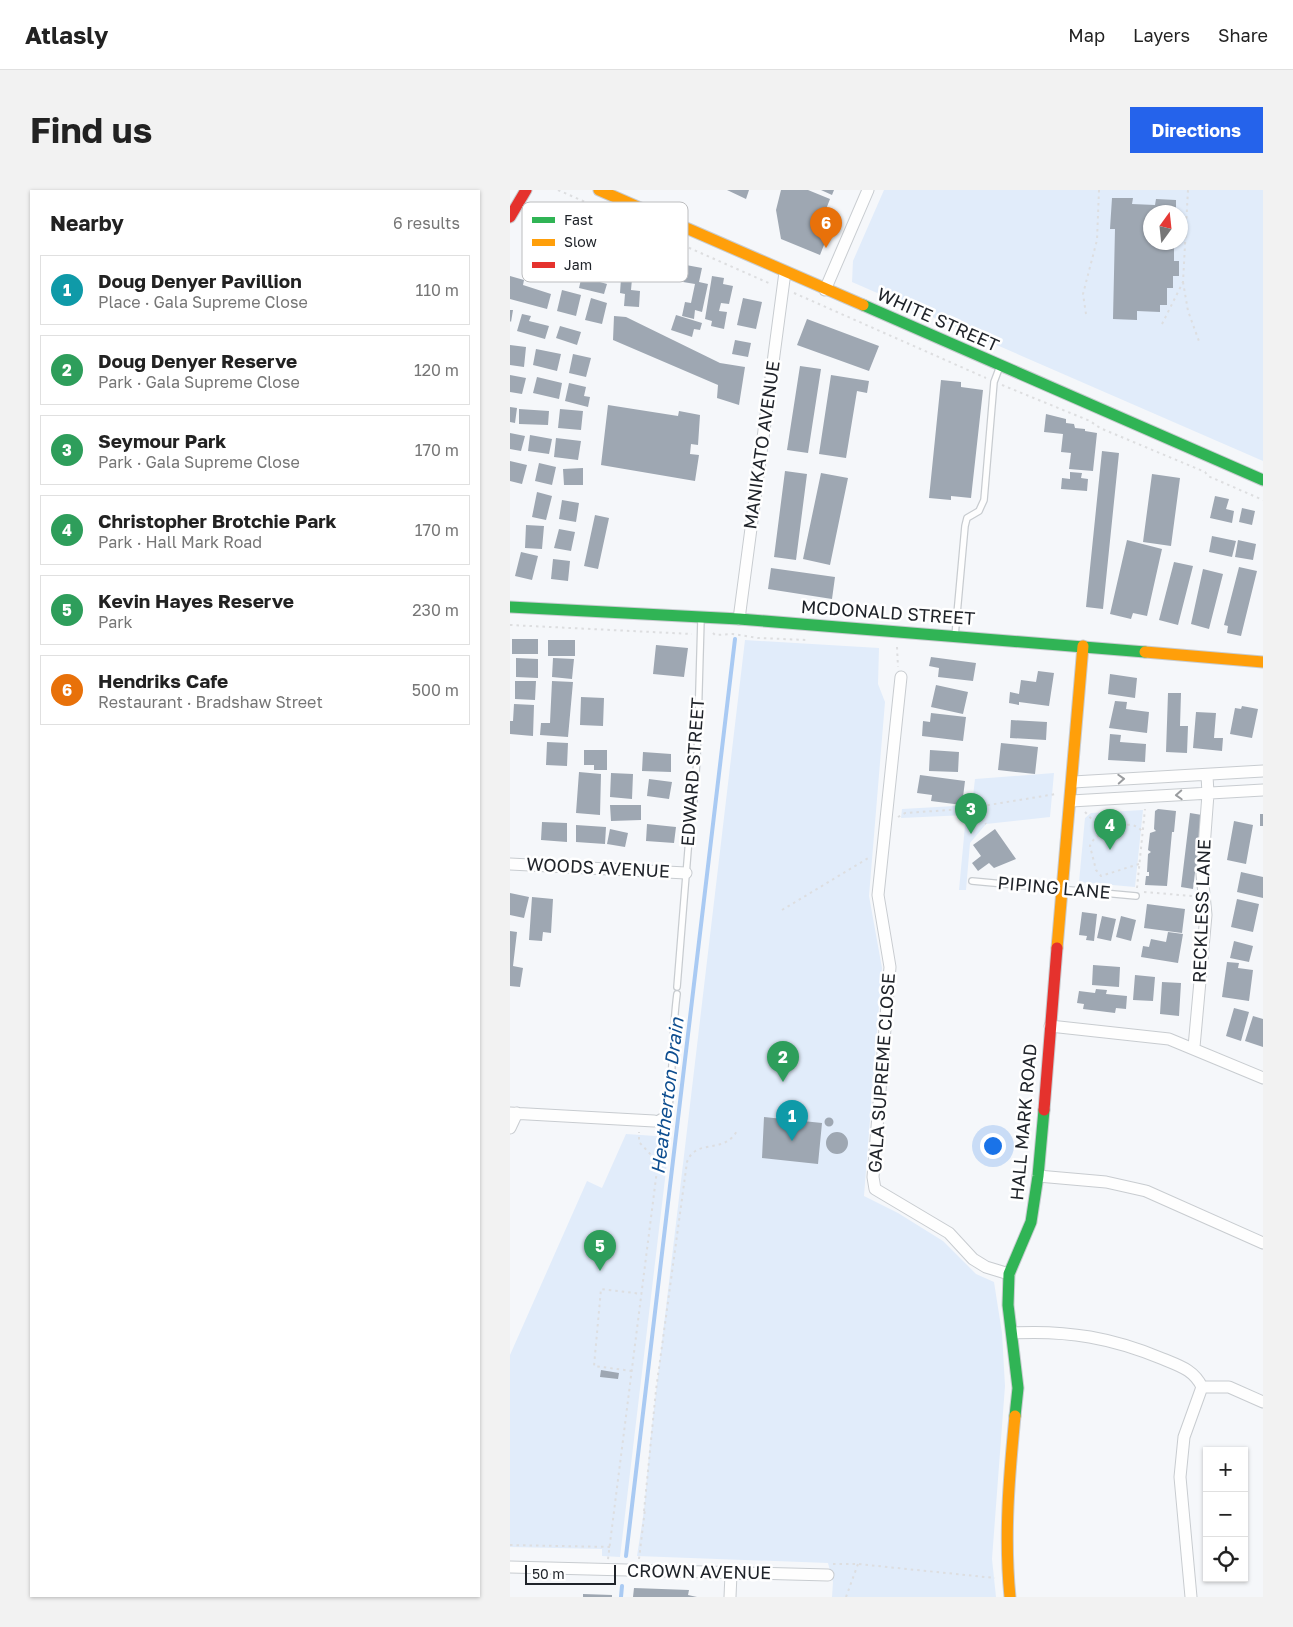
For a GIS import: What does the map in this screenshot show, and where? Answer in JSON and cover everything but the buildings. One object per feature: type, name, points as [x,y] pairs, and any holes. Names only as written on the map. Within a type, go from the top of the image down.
[{"type":"street","points":[[510,211],[516,190]]},
{"type":"street","points":[[510,217],[526,190]]},
{"type":"street","name":"WHITE STREET","points":[[599,190],[626,202]]},
{"type":"street","points":[[825,290],[868,190]]},
{"type":"street","name":"WHITE STREET","points":[[688,229],[1263,480]]},
{"type":"street","name":"MANIKATO AVENUE","points":[[739,619],[785,272]]},
{"type":"street","name":"MCDONALD STREET","points":[[510,607],[739,619],[1263,662]]},
{"type":"street","name":"HALL MARK ROAD","points":[[1010,1597],[1006,1558],[1007,1510],[1018,1388],[1013,1333],[1008,1305],[1009,1274],[1031,1222],[1038,1176],[1083,646]]},
{"type":"street","name":"GALA SUPREME CLOSE","points":[[901,678],[878,894],[890,966],[873,1177],[875,1190],[949,1233],[973,1259],[986,1267],[1009,1274]]},
{"type":"street","points":[[1072,792],[1207,774],[1263,771]]},
{"type":"street","name":"RECKLESS LANE","points":[[1194,1048],[1206,915],[1202,874],[1208,794],[1207,774]]},
{"type":"street","points":[[1072,792],[1146,797],[1263,790]]},
{"type":"street","name":"WOODS AVENUE","points":[[510,864],[686,873]]},
{"type":"street","points":[[1050,1026],[1169,1039],[1263,1078]]},
{"type":"street","points":[[510,1128],[513,1113],[651,1121]]},
{"type":"street","points":[[1038,1176],[1106,1182],[1146,1191],[1263,1243]]},
{"type":"street","points":[[1013,1333],[1034,1332],[1099,1337],[1129,1345],[1188,1370],[1197,1376],[1202,1386],[1184,1437],[1180,1477],[1191,1597]]},
{"type":"street","points":[[1202,1386],[1229,1387],[1263,1402]]},
{"type":"street","name":"CROWN AVENUE","points":[[510,1567],[828,1575]]},
{"type":"street","points":[[730,1597],[731,1574]]},
{"type":"lane","points":[[955,636],[966,518],[979,510],[984,500],[994,382],[1000,366]]},
{"type":"lane","name":"EDWARD STREET","points":[[692,812],[697,759],[701,617]]},
{"type":"lane","name":"EDWARD STREET","points":[[651,1121],[666,1114],[669,1108],[674,1047],[673,1021],[689,838]]},
{"type":"lane","name":"PIPING LANE","points":[[972,881],[1136,896]]},
{"type":"path","points":[[558,190],[585,202]]},
{"type":"path","points":[[1086,314],[1083,294],[1097,240],[1099,190]]},
{"type":"path","points":[[1188,190],[1183,282],[1188,311],[1200,344]]},
{"type":"path","points":[[688,247],[994,382],[1196,468],[1263,500]]},
{"type":"path","points":[[1162,324],[1183,282]]},
{"type":"path","points":[[510,625],[715,635]]},
{"type":"path","points":[[897,644],[897,663],[901,678]]},
{"type":"path","points":[[885,824],[905,813],[973,808],[1072,792]]},
{"type":"path","points":[[1146,797],[1137,892],[1204,897]]},
{"type":"path","points":[[973,808],[986,824]]},
{"type":"path","name":"EDWARD STREET","points":[[689,838],[691,839],[692,812]]},
{"type":"path","points":[[1085,812],[1106,834]]},
{"type":"path","points":[[1139,864],[1106,876],[1099,875],[1094,867],[1090,846],[1092,840],[1130,824],[1142,831]]},
{"type":"path","points":[[782,910],[882,850]]},
{"type":"path","points":[[607,1570],[657,1170],[654,1158],[638,1138],[638,1132],[646,1133],[651,1121]]},
{"type":"path","points":[[644,1511],[656,1390],[690,1153],[696,1149],[723,1146],[734,1138],[738,1129]]},
{"type":"path","points":[[632,1371],[594,1366],[601,1289],[642,1294]]},
{"type":"path","points":[[510,1545],[610,1547]]},
{"type":"path","points":[[846,1597],[858,1564]]},
{"type":"shaded area","points":[[884,190],[1263,190],[1263,461],[852,282],[853,261]]},
{"type":"shaded area","points":[[745,640],[879,648],[878,684],[885,702],[869,896],[882,968],[864,1196],[898,1213],[943,1241],[976,1274],[994,1282],[1002,1333],[1005,1386],[992,1559],[996,1597],[832,1597],[833,1582],[828,1563],[637,1556],[644,1511],[650,1443]]},
{"type":"shaded area","points":[[1054,773],[1050,817],[986,824],[970,843],[966,890],[959,890],[966,815],[901,818],[902,809],[972,805],[975,779]]},
{"type":"shaded area","points":[[1143,810],[1135,887],[1079,882],[1085,818],[1091,813]]},
{"type":"shaded area","points":[[626,1134],[670,1137],[620,1557],[602,1556],[602,1549],[510,1547],[510,1355],[587,1181],[602,1188]]},
{"type":"waterway","name":"Heatherton Drain","points":[[626,1556],[735,639]]},
{"type":"waterway","name":"Heatherton Drain","points":[[621,1597],[622,1586]]},
{"type":"traffic: fast","points":[[863,305],[1263,480]]},
{"type":"traffic: fast","points":[[510,607],[739,619],[1145,652]]},
{"type":"traffic: fast","points":[[1015,1416],[1018,1388],[1008,1305],[1009,1274],[1031,1222],[1038,1176],[1044,1110]]},
{"type":"traffic: slow","points":[[599,190],[627,202]]},
{"type":"traffic: slow","points":[[688,229],[863,305]]},
{"type":"traffic: slow","points":[[1057,948],[1083,646]]},
{"type":"traffic: slow","points":[[1145,652],[1263,662]]},
{"type":"traffic: slow","points":[[1010,1597],[1007,1529],[1015,1416]]},
{"type":"traffic: jam","points":[[510,217],[526,190]]},
{"type":"traffic: jam","points":[[1044,1110],[1057,948]]},
{"type":"place","name":"Hendriks Cafe","points":[[826,248]]},
{"type":"place","name":"Seymour Park","points":[[971,834]]},
{"type":"place","name":"Christopher Brotchie Park","points":[[1110,850]]},
{"type":"place","name":"Doug Denyer Reserve","points":[[783,1082]]},
{"type":"place","name":"Doug Denyer Pavillion","points":[[792,1141]]},
{"type":"place","name":"Kevin Hayes Reserve","points":[[600,1271]]}]
